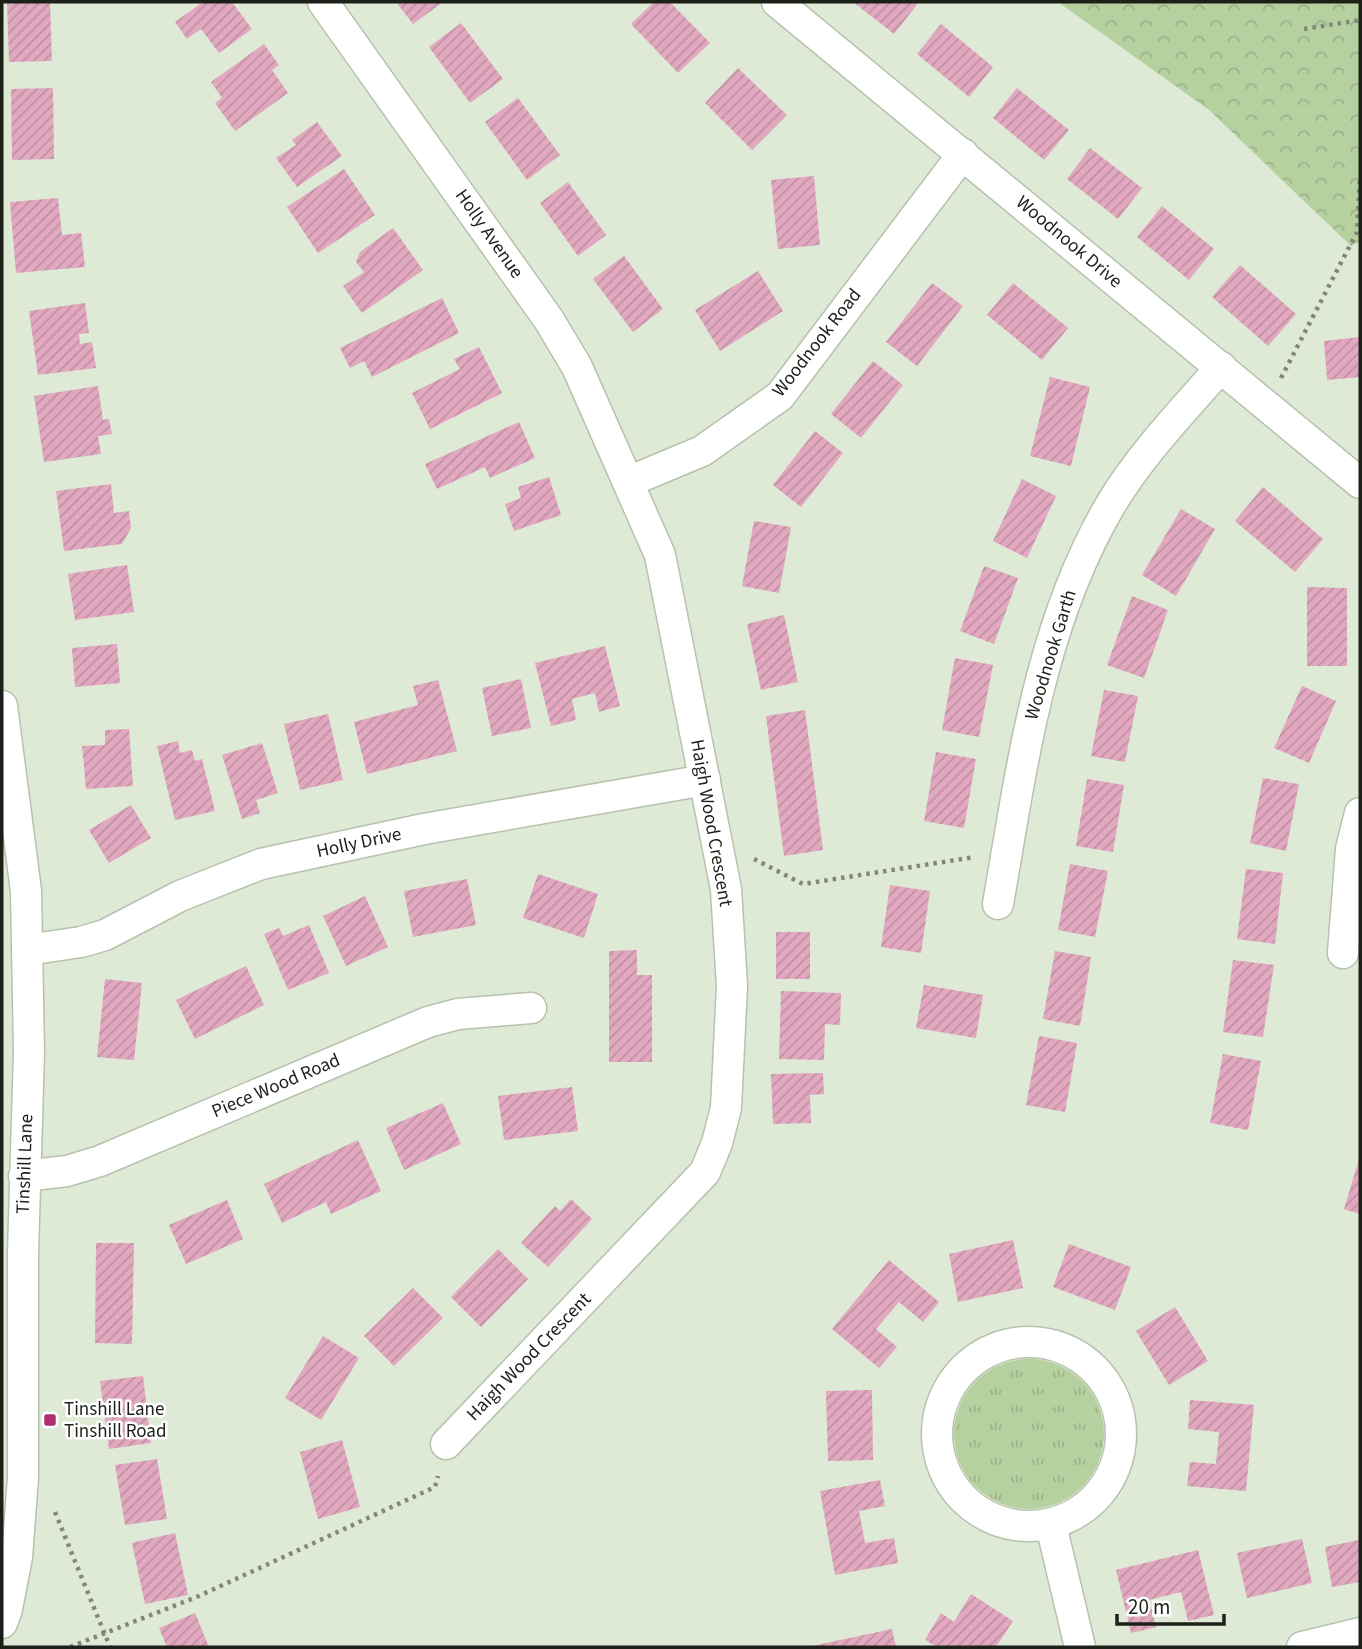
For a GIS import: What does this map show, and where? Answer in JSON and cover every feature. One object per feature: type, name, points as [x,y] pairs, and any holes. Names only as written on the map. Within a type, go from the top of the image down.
[{"type":"street","name":"Holly Avenue","points":[[323,2],[549,320],[577,367],[628,482]]},
{"type":"street","name":"Woodnook Drive","points":[[777,2],[1360,483]]},
{"type":"street","name":"Woodnook Road","points":[[628,482],[702,451],[780,396],[963,154]]},
{"type":"street","name":"Woodnook Garth","points":[[998,904],[1032,710],[1052,636],[1075,576],[1119,493],[1156,441],[1220,367]]},
{"type":"street","name":"Haigh Wood Crescent","points":[[446,1444],[705,1172],[717,1143],[726,1108],[732,986],[726,889],[660,555],[628,482]]},
{"type":"street","name":"Tinshill Lane","points":[[2,706],[26,891],[29,1052],[24,1176],[12,1253],[23,1478],[17,1557],[2,1623]]},
{"type":"street","name":"Holly Drive","points":[[27,950],[81,942],[105,935],[180,896],[261,864],[437,827],[705,780]]},
{"type":"street","points":[[1343,953],[1352,849],[1360,813]]},
{"type":"street","name":"Piece Wood Road","points":[[24,1176],[67,1171],[100,1161],[428,1022],[457,1014],[531,1009]]},
{"type":"street","points":[[1026,1340],[1064,1347],[1097,1369],[1117,1402],[1122,1441],[1112,1478],[1086,1508],[1051,1525],[1012,1526],[977,1511],[950,1483],[937,1447],[939,1408],[957,1374],[988,1349],[1026,1340]]},
{"type":"street","points":[[1051,1525],[1080,1647]]},
{"type":"street","points":[[1302,1647],[1360,1633]]},
{"type":"path","points":[[1304,29],[1360,20]]},
{"type":"path","points":[[1267,405],[1357,232],[1360,177]]},
{"type":"path","points":[[716,839],[803,884],[1007,852]]},
{"type":"path","points":[[70,1647],[200,1596],[435,1487],[446,1444]]},
{"type":"path","points":[[23,1478],[44,1483],[110,1647]]},
{"type":"green space","points":[[1058,2],[1360,2],[1360,241],[1351,246],[1209,110]]},
{"type":"green space","points":[[1029,1359],[1058,1364],[1082,1381],[1099,1405],[1104,1434],[1099,1463],[1082,1487],[1058,1504],[1029,1509],[1000,1504],[976,1487],[959,1463],[954,1434],[959,1405],[976,1381],[1000,1364]]},
{"type":"building","points":[[7,2],[50,2],[52,61],[9,62]]},
{"type":"building","points":[[203,2],[232,2],[252,29],[219,53],[201,29],[187,39],[175,22]]},
{"type":"building","points":[[396,2],[443,2],[413,24]]},
{"type":"building","points":[[654,2],[670,2],[710,43],[678,73],[631,24]]},
{"type":"building","points":[[853,2],[919,2],[894,34]]},
{"type":"building","points":[[461,23],[503,79],[470,103],[429,47]]},
{"type":"building","points":[[941,24],[993,67],[969,97],[917,54]]},
{"type":"building","points":[[264,44],[279,65],[272,70],[288,93],[235,131],[215,103],[222,98],[211,82]]},
{"type":"building","points":[[738,68],[787,115],[752,150],[705,103]]},
{"type":"building","points":[[53,88],[54,159],[12,160],[11,89]]},
{"type":"building","points":[[1017,88],[1069,130],[1044,160],[993,118]]},
{"type":"building","points":[[518,98],[560,155],[527,180],[485,122]]},
{"type":"building","points":[[317,122],[342,156],[297,187],[276,158],[296,145],[292,140]]},
{"type":"building","points":[[1090,148],[1142,188],[1118,219],[1067,179]]},
{"type":"building","points":[[344,169],[375,215],[318,253],[287,207]]},
{"type":"building","points":[[814,176],[820,245],[778,249],[771,180]]},
{"type":"building","points":[[568,182],[606,235],[578,256],[540,203]]},
{"type":"building","points":[[58,198],[62,235],[81,233],[85,267],[16,273],[10,202]]},
{"type":"building","points":[[1162,206],[1214,249],[1189,280],[1137,237]]},
{"type":"building","points":[[393,228],[423,270],[362,313],[343,286],[364,272],[356,262],[360,252]]},
{"type":"building","points":[[624,256],[663,309],[633,332],[593,279]]},
{"type":"building","points":[[1240,265],[1296,314],[1268,346],[1212,297]]},
{"type":"building","points":[[758,271],[783,311],[720,351],[695,310]]},
{"type":"building","points":[[932,283],[963,306],[917,366],[886,342]]},
{"type":"building","points":[[1013,283],[1068,328],[1042,360],[987,315]]},
{"type":"building","points":[[442,298],[459,333],[372,377],[364,361],[350,368],[340,348]]},
{"type":"building","points":[[85,303],[89,333],[79,334],[80,344],[92,342],[96,368],[38,375],[29,311]]},
{"type":"building","points":[[1360,337],[1360,377],[1327,380],[1324,341]]},
{"type":"building","points":[[479,347],[502,393],[430,429],[412,393],[460,369],[454,359]]},
{"type":"building","points":[[873,361],[903,385],[861,438],[831,414]]},
{"type":"building","points":[[1050,377],[1090,387],[1071,466],[1030,456]]},
{"type":"building","points":[[98,386],[103,420],[109,419],[112,434],[98,436],[101,454],[44,462],[34,396]]},
{"type":"building","points":[[519,422],[535,458],[490,478],[485,467],[437,489],[425,464]]},
{"type":"building","points":[[815,431],[843,453],[801,507],[773,485]]},
{"type":"building","points":[[549,477],[561,515],[514,531],[505,504],[521,498],[518,487]]},
{"type":"building","points":[[1022,479],[1056,496],[1027,558],[993,541]]},
{"type":"building","points":[[111,484],[114,513],[129,511],[131,528],[122,544],[64,551],[56,491]]},
{"type":"building","points":[[1263,487],[1323,539],[1295,572],[1235,521]]},
{"type":"building","points":[[1181,509],[1215,529],[1176,596],[1142,575]]},
{"type":"building","points":[[754,521],[791,527],[779,593],[742,586]]},
{"type":"building","points":[[127,565],[134,612],[75,620],[68,574]]},
{"type":"building","points":[[984,566],[1018,578],[994,644],[960,631]]},
{"type":"building","points":[[1307,587],[1347,588],[1347,666],[1307,666]]},
{"type":"building","points":[[1132,596],[1168,610],[1144,678],[1107,665]]},
{"type":"building","points":[[784,615],[798,682],[761,690],[747,624]]},
{"type":"building","points":[[117,644],[120,683],[75,687],[72,648]]},
{"type":"building","points":[[605,646],[620,706],[599,712],[595,693],[572,699],[576,720],[551,726],[535,663]]},
{"type":"building","points":[[955,658],[993,665],[979,737],[942,730]]},
{"type":"building","points":[[521,679],[531,728],[492,736],[482,688]]},
{"type":"building","points":[[438,680],[457,751],[367,774],[354,722],[418,705],[413,686]]},
{"type":"building","points":[[1302,686],[1336,701],[1309,763],[1274,748]]},
{"type":"building","points":[[1104,690],[1138,696],[1125,762],[1091,756]]},
{"type":"building","points":[[805,710],[823,850],[784,856],[766,716]]},
{"type":"building","points":[[328,714],[343,780],[300,790],[284,724]]},
{"type":"building","points":[[129,729],[133,786],[86,789],[82,746],[105,745],[105,730]]},
{"type":"building","points":[[178,741],[180,753],[192,750],[195,761],[202,759],[215,811],[175,820],[157,746]]},
{"type":"building","points":[[262,743],[278,793],[256,800],[260,813],[242,819],[222,755]]},
{"type":"building","points":[[936,752],[976,759],[964,828],[924,821]]},
{"type":"building","points":[[1263,778],[1299,784],[1286,851],[1250,843]]},
{"type":"building","points":[[1087,779],[1124,785],[1113,852],[1076,846]]},
{"type":"building","points":[[131,805],[151,838],[109,863],[89,830]]},
{"type":"building","points":[[1070,864],[1108,871],[1095,937],[1058,930]]},
{"type":"building","points":[[1246,869],[1283,873],[1275,944],[1237,939]]},
{"type":"building","points":[[538,874],[598,894],[584,938],[523,918]]},
{"type":"building","points":[[467,879],[476,925],[413,937],[404,891]]},
{"type":"building","points":[[890,885],[930,891],[921,953],[881,947]]},
{"type":"building","points":[[365,896],[388,947],[346,966],[323,916]]},
{"type":"building","points":[[309,925],[329,973],[288,990],[264,934],[279,928],[283,936]]},
{"type":"building","points":[[776,932],[810,932],[810,979],[776,979]]},
{"type":"building","points":[[637,950],[637,975],[652,975],[652,1062],[609,1062],[609,951]]},
{"type":"building","points":[[1055,951],[1091,957],[1080,1026],[1043,1019]]},
{"type":"building","points":[[1233,960],[1274,965],[1263,1037],[1223,1032]]},
{"type":"building","points":[[246,966],[264,1005],[195,1039],[176,1000]]},
{"type":"building","points":[[105,979],[142,983],[134,1060],[97,1057]]},
{"type":"building","points":[[924,985],[983,995],[976,1038],[916,1028]]},
{"type":"building","points":[[781,991],[841,993],[840,1025],[825,1024],[824,1060],[779,1059]]},
{"type":"building","points":[[1039,1036],[1077,1043],[1065,1112],[1026,1105]]},
{"type":"building","points":[[1223,1054],[1261,1061],[1248,1130],[1210,1123]]},
{"type":"building","points":[[823,1073],[824,1094],[810,1095],[811,1123],[773,1124],[771,1074]]},
{"type":"building","points":[[572,1087],[578,1131],[504,1140],[498,1096]]},
{"type":"building","points":[[443,1103],[461,1144],[404,1170],[386,1128]]},
{"type":"building","points":[[358,1140],[381,1191],[331,1214],[326,1202],[282,1223],[264,1184]]},
{"type":"building","points":[[1360,1156],[1360,1214],[1344,1209]]},
{"type":"building","points":[[571,1199],[592,1219],[548,1267],[521,1243],[555,1206],[560,1211]]},
{"type":"building","points":[[227,1200],[243,1239],[186,1264],[169,1225]]},
{"type":"building","points":[[1013,1240],[1023,1288],[958,1302],[949,1254]]},
{"type":"building","points":[[96,1243],[134,1243],[132,1344],[95,1343]]},
{"type":"building","points":[[1069,1244],[1131,1267],[1115,1310],[1053,1287]]},
{"type":"building","points":[[498,1249],[528,1279],[481,1327],[451,1297]]},
{"type":"building","points":[[889,1260],[939,1302],[923,1322],[899,1302],[876,1329],[897,1347],[879,1368],[832,1329]]},
{"type":"building","points":[[413,1288],[443,1318],[394,1366],[364,1336]]},
{"type":"building","points":[[1175,1307],[1208,1361],[1169,1385],[1136,1331]]},
{"type":"building","points":[[323,1336],[359,1358],[321,1420],[285,1398]]},
{"type":"building","points":[[143,1376],[151,1443],[109,1449],[100,1381]]},
{"type":"building","points":[[872,1390],[873,1460],[828,1461],[826,1391]]},
{"type":"building","points":[[1190,1400],[1254,1405],[1246,1491],[1187,1486],[1190,1462],[1216,1464],[1219,1432],[1188,1429]]},
{"type":"building","points":[[342,1440],[360,1507],[318,1519],[300,1452]]},
{"type":"building","points":[[157,1459],[167,1519],[125,1525],[115,1465]]},
{"type":"building","points":[[880,1480],[885,1506],[859,1511],[865,1543],[894,1538],[898,1563],[835,1575],[820,1491]]},
{"type":"building","points":[[175,1533],[188,1595],[145,1604],[132,1543]]},
{"type":"building","points":[[1302,1539],[1312,1583],[1247,1598],[1237,1553]]},
{"type":"building","points":[[1359,1540],[1360,1582],[1332,1587],[1325,1547]]},
{"type":"building","points":[[1198,1550],[1214,1615],[1188,1621],[1181,1592],[1149,1600],[1156,1627],[1131,1633],[1116,1570]]},
{"type":"building","points":[[971,1594],[1013,1621],[996,1647],[937,1647],[925,1640],[941,1613],[954,1622]]},
{"type":"building","points":[[195,1613],[209,1647],[167,1647],[159,1628]]},
{"type":"building","points":[[892,1629],[896,1647],[812,1647],[812,1646]]},
{"type":"place","name":"Tinshill Lane Tinshill Road","points":[[50,1420]]}]
